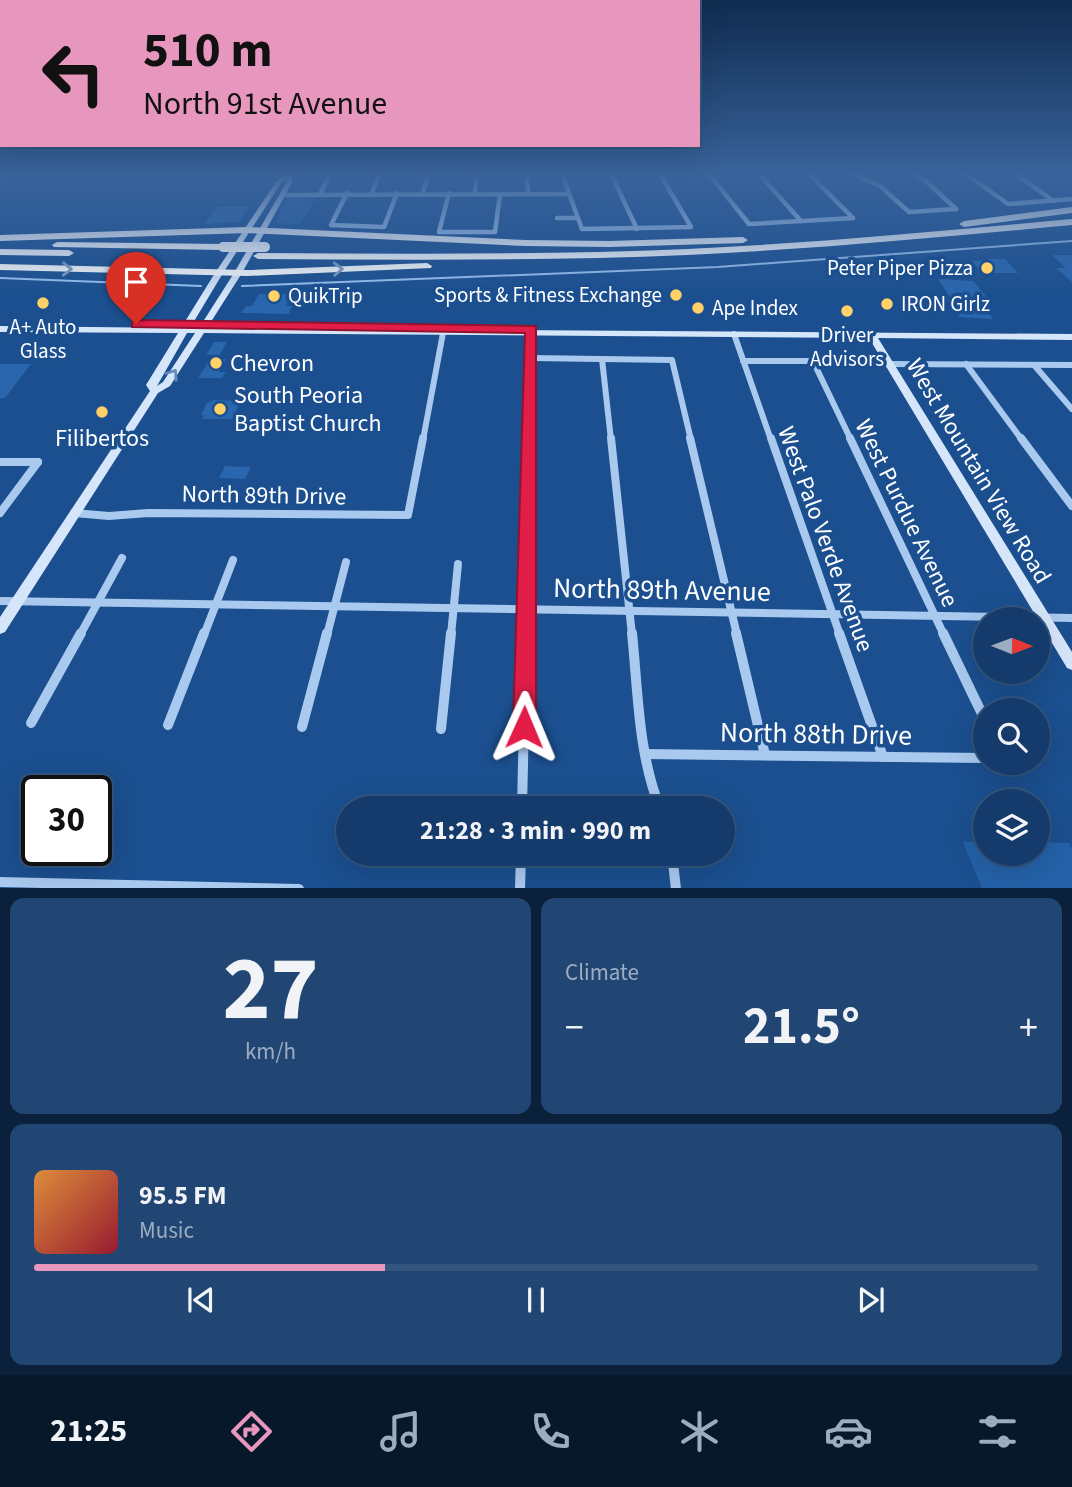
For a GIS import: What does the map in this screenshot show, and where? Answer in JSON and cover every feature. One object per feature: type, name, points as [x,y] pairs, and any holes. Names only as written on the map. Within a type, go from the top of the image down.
[{"type":"highway","points":[[0,267],[238,273],[522,262],[687,252],[968,228],[1050,215]]},
{"type":"highway","points":[[261,252],[541,249],[1072,225]]},
{"type":"highway","points":[[0,237],[247,230],[526,243],[610,244],[773,239]]},
{"type":"highway","points":[[0,244],[491,257],[687,252]]},
{"type":"highway","points":[[0,253],[220,251]]},
{"type":"main road","points":[[155,391],[151,385],[257,215]]},
{"type":"main road","points":[[0,628],[155,391],[167,384],[238,273],[270,217]]},
{"type":"main road","points":[[0,326],[631,332],[726,336],[1072,337]]},
{"type":"main road","name":"West Mountain View Road","points":[[872,335],[1038,607]]},
{"type":"main road","name":"West Mountain View Road","points":[[1050,627],[1072,664]]},
{"type":"street","points":[[336,215],[331,225],[384,227],[388,215]]},
{"type":"street","points":[[443,215],[439,232],[495,232],[497,215]]},
{"type":"street","points":[[631,215],[637,229]]},
{"type":"street","points":[[557,218],[576,218],[582,229],[691,227],[684,215]]},
{"type":"street","points":[[742,215],[749,224],[853,218],[850,215]]},
{"type":"street","points":[[796,215],[801,221]]},
{"type":"street","name":"North 89th Drive","points":[[74,513],[109,516],[119,513],[408,515],[443,330]]},
{"type":"street","points":[[522,796],[531,331]]},
{"type":"street","name":"West Palo Verde Avenue","points":[[734,334],[883,757]]},
{"type":"street","points":[[530,358],[672,359],[765,755]]},
{"type":"street","points":[[602,359],[645,754],[655,796]]},
{"type":"street","name":"West Purdue Avenue","points":[[743,361],[813,361],[974,698]]},
{"type":"street","points":[[889,363],[1072,365]]},
{"type":"street","points":[[966,364],[1072,506]]},
{"type":"street","points":[[1034,365],[1072,409]]},
{"type":"street","points":[[0,462],[38,462],[0,513]]},
{"type":"street","points":[[31,723],[122,558]]},
{"type":"street","points":[[167,725],[233,560]]},
{"type":"street","points":[[302,727],[346,562]]},
{"type":"street","points":[[441,729],[458,564]]},
{"type":"street","name":"North 89th Avenue","points":[[0,601],[973,616]]},
{"type":"street","name":"North 89th Avenue","points":[[1050,617],[1072,618]]},
{"type":"street","name":"North 88th Drive","points":[[645,754],[973,758]]},
{"type":"street","points":[[520,888],[521,866]]},
{"type":"street","points":[[673,866],[676,888]]},
{"type":"street","points":[[0,882],[299,888]]},
{"type":"shaded area","points":[[279,215],[306,215],[301,224],[275,223]]},
{"type":"shaded area","points":[[963,842],[973,842],[973,866],[1050,866],[1050,842],[1069,843],[1072,848],[1072,888],[982,888]]},
{"type":"building","points":[[211,215],[243,215],[239,222],[204,224]]},
{"type":"building","points":[[1052,255],[1072,255],[1072,282],[1056,268],[1066,268]]},
{"type":"building","points":[[987,259],[1005,259],[1018,273],[982,273],[972,261],[989,261]]},
{"type":"building","points":[[938,279],[973,281],[990,301],[991,304],[981,304],[993,319],[960,317],[946,299],[951,299]]},
{"type":"building","points":[[259,294],[292,294],[286,306],[292,306],[289,314],[241,313],[246,306],[252,306]]},
{"type":"building","points":[[214,342],[227,342],[217,359],[226,359],[219,372],[226,372],[222,378],[198,378],[213,355],[206,355]]},
{"type":"building","points":[[0,364],[31,364],[5,398],[0,398]]},
{"type":"building","name":"South Peoria Baptist Church","points":[[213,400],[241,401],[232,419],[202,419],[204,415],[201,415],[207,403]]},
{"type":"building","points":[[225,466],[251,467],[245,479],[219,478]]},
{"type":"waterway","points":[[242,286],[718,267],[1072,241]]},
{"type":"waterway","points":[[0,278],[201,286]]},
{"type":"place","name":"Peter Piper Pizza","points":[[987,268]]},
{"type":"place","name":"Sports & Fitness Exchange","points":[[676,295]]},
{"type":"place","name":"QuikTrip","points":[[274,296]]},
{"type":"place","name":"A+ Auto Glass","points":[[43,303]]},
{"type":"place","name":"IRON Girlz","points":[[887,304]]},
{"type":"place","name":"Ape Index","points":[[698,308]]},
{"type":"place","name":"Driver Advisors","points":[[847,311]]},
{"type":"place","name":"Chevron","points":[[216,363]]},
{"type":"place","name":"South Peoria Baptist Church","points":[[220,409]]},
{"type":"place","name":"Filibertos","points":[[102,412]]},
{"type":"route","points":[[136,324],[532,329],[524,727]]}]
